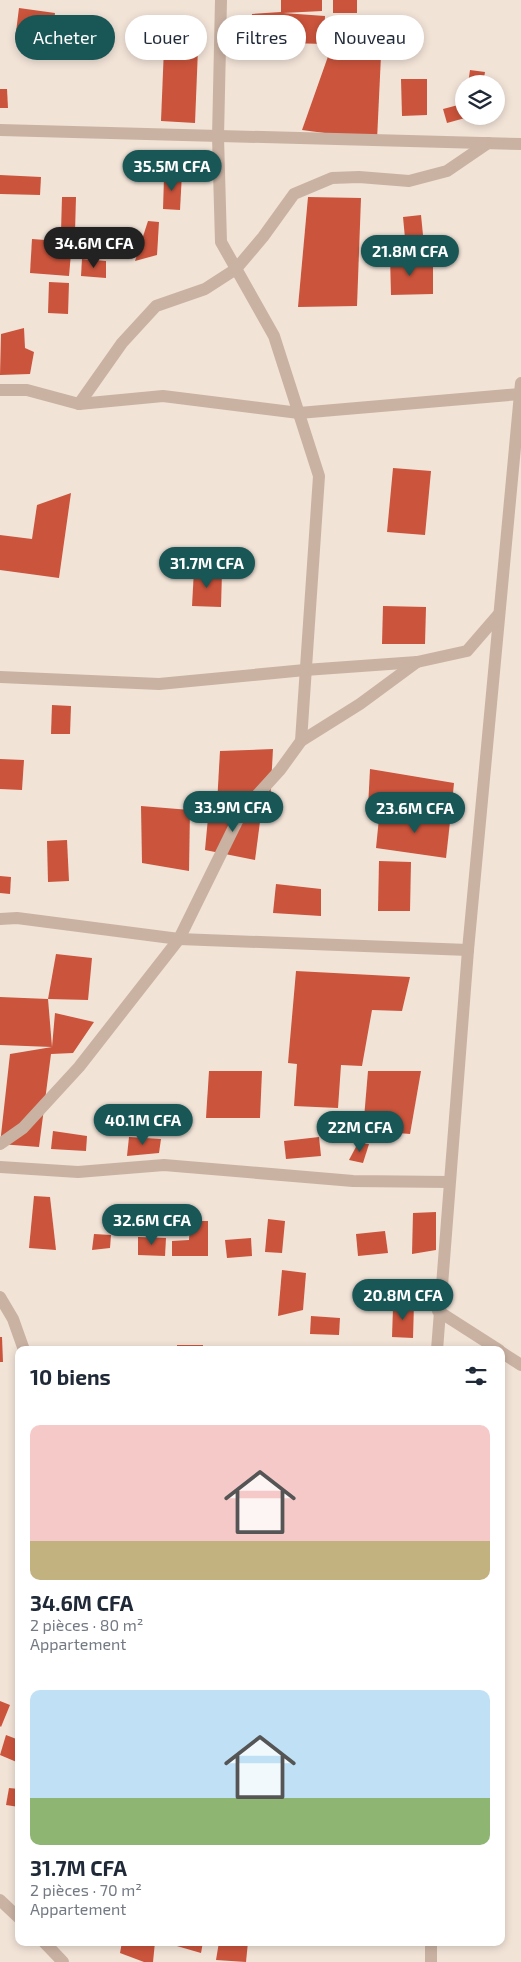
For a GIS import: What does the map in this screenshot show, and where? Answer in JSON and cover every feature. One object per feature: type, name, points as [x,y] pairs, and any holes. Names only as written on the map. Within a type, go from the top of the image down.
[{"type":"street","points":[[221,0],[218,137],[221,242],[274,336],[300,413],[318,476],[301,741]]},
{"type":"street","points":[[0,130],[521,144]]},
{"type":"street","points":[[79,404],[122,342],[156,306],[205,289],[236,269],[263,237],[294,194],[332,178],[359,177],[409,182],[447,170],[488,143]]},
{"type":"street","points":[[0,390],[27,390],[79,404],[163,396],[300,413],[520,388],[468,950],[438,1311],[437,1346]]},
{"type":"street","points":[[0,677],[159,684],[305,670],[417,662],[467,650],[499,614]]},
{"type":"street","points":[[0,1144],[23,1128],[79,1067],[179,938],[241,813],[280,770],[301,741],[360,704],[417,662]]},
{"type":"street","points":[[0,919],[17,918],[179,938],[468,950]]},
{"type":"street","points":[[0,1167],[78,1172],[164,1165],[353,1181],[449,1182]]},
{"type":"street","points":[[0,1297],[12,1319],[22,1346]]},
{"type":"street","points":[[438,1311],[492,1346]]},
{"type":"street","points":[[505,1354],[521,1364]]},
{"type":"street","points":[[0,1900],[15,1914]]},
{"type":"street","points":[[48,1946],[63,1962]]},
{"type":"street","points":[[431,1946],[431,1962]]},
{"type":"building","points":[[281,0],[322,0],[322,11],[283,13],[316,15],[316,44],[306,44],[306,15],[252,15],[281,12]]},
{"type":"building","points":[[333,0],[357,0],[357,13],[333,13]]},
{"type":"building","points":[[19,8],[55,13],[55,15],[18,15]]},
{"type":"building","points":[[163,60],[198,60],[195,123],[161,121]]},
{"type":"building","points":[[327,60],[381,60],[377,140],[302,130]]},
{"type":"building","points":[[470,70],[485,72],[484,75],[469,75]]},
{"type":"building","points":[[401,79],[427,79],[427,115],[402,116]]},
{"type":"building","points":[[0,89],[7,89],[8,108],[0,108]]},
{"type":"building","points":[[455,106],[455,121],[447,123],[443,109]]},
{"type":"building","points":[[182,173],[180,210],[163,209],[164,177]]},
{"type":"building","points":[[0,175],[41,177],[40,195],[0,194]]},
{"type":"building","points":[[62,197],[76,197],[75,232],[61,232]]},
{"type":"building","points":[[308,197],[361,198],[357,306],[298,307]]},
{"type":"building","points":[[421,215],[423,235],[405,238],[403,217]]},
{"type":"building","points":[[148,221],[159,222],[157,255],[135,261]]},
{"type":"building","points":[[32,239],[72,242],[69,276],[30,273]]},
{"type":"building","points":[[410,255],[414,264],[433,264],[433,294],[391,295],[390,256]]},
{"type":"building","points":[[82,259],[106,261],[106,278],[81,276]]},
{"type":"building","points":[[49,282],[69,283],[68,314],[48,313]]},
{"type":"building","points":[[24,328],[25,348],[34,352],[30,374],[0,375],[1,334]]},
{"type":"building","points":[[393,468],[431,471],[425,535],[387,532]]},
{"type":"building","points":[[71,493],[59,578],[0,570],[0,535],[32,539],[37,505]]},
{"type":"building","points":[[194,570],[222,572],[221,607],[192,606]]},
{"type":"building","points":[[383,606],[426,607],[425,644],[382,644]]},
{"type":"building","points":[[52,705],[71,706],[70,734],[51,734]]},
{"type":"building","points":[[273,749],[270,803],[217,804],[220,751]]},
{"type":"building","points":[[0,759],[24,760],[22,790],[0,789]]},
{"type":"building","points":[[370,769],[454,783],[451,813],[368,808]]},
{"type":"building","points":[[141,806],[190,810],[189,871],[142,863]]},
{"type":"building","points":[[209,807],[261,814],[255,860],[205,850]]},
{"type":"building","points":[[451,813],[446,858],[376,848],[379,818]]},
{"type":"building","points":[[67,840],[69,881],[48,882],[47,841]]},
{"type":"building","points":[[379,861],[411,862],[410,911],[378,911]]},
{"type":"building","points":[[0,876],[11,877],[10,894],[0,893]]},
{"type":"building","points":[[276,884],[321,889],[321,916],[273,913]]},
{"type":"building","points":[[56,954],[92,958],[88,1000],[48,999]]},
{"type":"building","points":[[296,971],[410,977],[402,1011],[372,1010],[362,1066],[341,1065],[338,1108],[294,1106],[297,1064],[288,1063]]},
{"type":"building","points":[[0,997],[48,999],[52,1047],[0,1045]]},
{"type":"building","points":[[55,1013],[94,1022],[73,1053],[51,1054],[39,1147],[0,1144],[10,1054],[52,1047]]},
{"type":"building","points":[[209,1071],[262,1071],[260,1118],[206,1118]]},
{"type":"building","points":[[368,1071],[421,1071],[410,1134],[363,1130]]},
{"type":"building","points":[[53,1131],[87,1136],[86,1151],[51,1149]]},
{"type":"building","points":[[129,1137],[161,1139],[159,1153],[127,1156]]},
{"type":"building","points":[[319,1137],[321,1156],[286,1159],[284,1141]]},
{"type":"building","points":[[358,1143],[369,1144],[363,1163],[349,1160]]},
{"type":"building","points":[[34,1196],[50,1197],[56,1250],[29,1248]]},
{"type":"building","points":[[436,1212],[436,1250],[412,1254],[413,1213]]},
{"type":"building","points":[[268,1219],[285,1221],[282,1253],[265,1252]]},
{"type":"building","points":[[190,1221],[208,1221],[208,1256],[172,1256],[172,1241],[189,1240]]},
{"type":"building","points":[[385,1231],[388,1253],[358,1256],[356,1234]]},
{"type":"building","points":[[94,1234],[111,1235],[110,1248],[92,1250]]},
{"type":"building","points":[[138,1237],[166,1238],[165,1256],[138,1255]]},
{"type":"building","points":[[251,1238],[252,1256],[227,1258],[225,1240]]},
{"type":"building","points":[[282,1270],[306,1273],[303,1310],[278,1316]]},
{"type":"building","points":[[414,1303],[413,1338],[392,1337],[393,1308]]},
{"type":"building","points":[[311,1316],[340,1318],[339,1335],[310,1334]]},
{"type":"building","points":[[0,1337],[2,1337],[3,1362],[0,1362]]},
{"type":"building","points":[[177,1345],[203,1345],[203,1346]]},
{"type":"building","points":[[0,1701],[10,1705],[1,1727],[0,1726]]},
{"type":"building","points":[[6,1735],[15,1738],[15,1761],[0,1755]]},
{"type":"building","points":[[9,1788],[15,1789],[15,1806],[6,1805]]},
{"type":"building","points":[[121,1946],[155,1946],[153,1962],[144,1962],[120,1953]]},
{"type":"building","points":[[177,1946],[202,1946],[201,1953]]},
{"type":"building","points":[[218,1946],[248,1946],[246,1962],[216,1960]]}]
